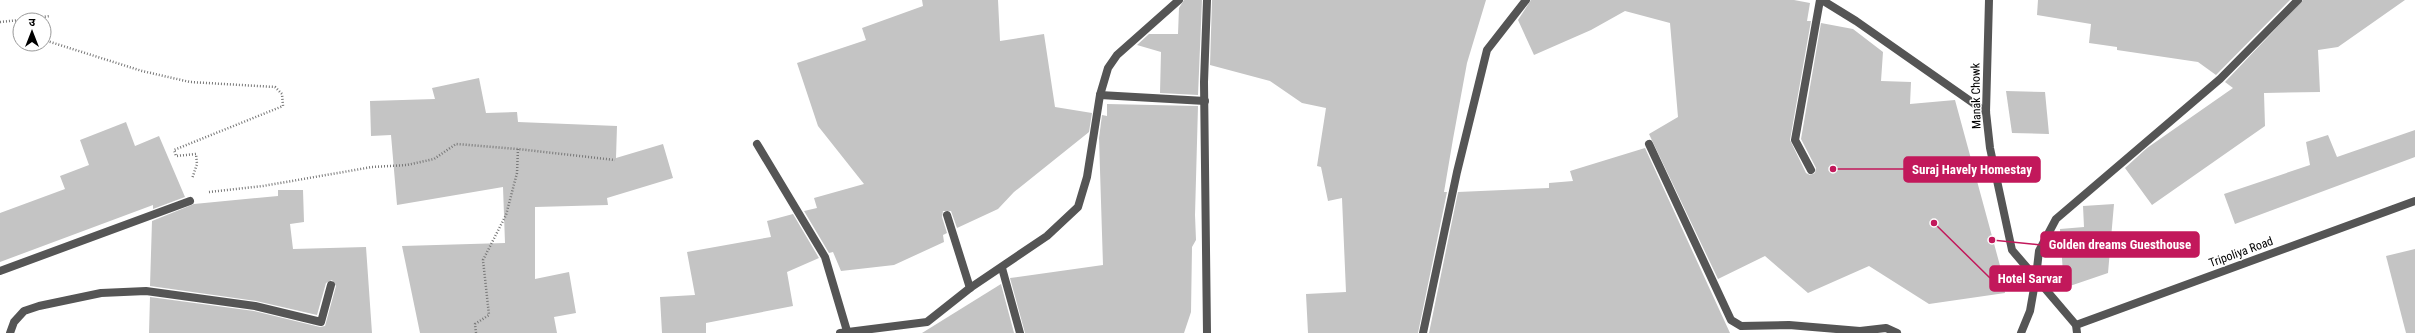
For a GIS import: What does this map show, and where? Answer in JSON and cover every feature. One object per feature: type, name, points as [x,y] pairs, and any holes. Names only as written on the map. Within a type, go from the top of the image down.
[{"type":"street","points":[[757,144],[825,257],[843,332],[927,322],[970,288],[1002,268],[1047,236],[1078,207],[1087,178],[1100,95],[1108,68],[1117,55],[1179,0]]},
{"type":"street","points":[[1207,0],[1204,82],[1207,333]]},
{"type":"street","points":[[1423,333],[1457,172],[1487,50],[1526,0]]},
{"type":"street","points":[[1811,170],[1795,140],[1821,0],[1856,21],[1986,112]]},
{"type":"street","name":"Manak Chowk","points":[[1989,0],[1986,112],[1990,148],[2012,250],[2036,277]]},
{"type":"street","points":[[2021,333],[2030,311],[2039,251],[2056,219],[2220,79],[2298,0]]},
{"type":"street","points":[[1100,95],[1205,101]]},
{"type":"street","points":[[1649,144],[1731,320],[1741,326],[1789,325],[1860,331],[1886,328],[1897,333]]},
{"type":"street","points":[[0,270],[190,201]]},
{"type":"street","name":"Tripoliya Road","points":[[2036,277],[2076,329],[2415,202]]},
{"type":"street","points":[[947,216],[970,288]]},
{"type":"street","points":[[1002,268],[1020,333]]},
{"type":"street","points":[[10,333],[14,322],[24,311],[39,306],[100,293],[146,291],[255,306],[321,322],[331,285]]},
{"type":"path","points":[[0,22],[12,21]]},
{"type":"path","points":[[52,42],[142,70],[190,82],[275,87],[282,94],[283,106],[174,150],[176,156],[196,154],[194,174],[186,191],[190,201],[210,192],[264,186],[372,167],[407,165],[434,159],[456,144],[518,149],[615,160]]},
{"type":"path","points":[[476,333],[475,324],[488,315],[483,260],[506,216],[517,173],[518,149]]},
{"type":"building","points":[[922,0],[998,0],[1000,41],[1044,34],[1055,107],[1092,113],[1089,132],[1014,192],[998,209],[957,228],[951,211],[943,211],[942,217],[947,233],[943,235],[944,242],[894,265],[841,271],[833,252],[829,253],[804,211],[817,208],[814,198],[864,184],[818,126],[797,63],[866,40],[862,28],[923,6]]},
{"type":"building","points":[[1184,0],[1202,0],[1198,95],[1160,93],[1161,52],[1137,45],[1149,34],[1178,34],[1179,8]]},
{"type":"building","points":[[1212,0],[1486,0],[1467,63],[1444,192],[1447,192],[1418,333],[1308,333],[1306,294],[1346,292],[1342,198],[1328,201],[1321,167],[1317,166],[1326,108],[1302,103],[1270,81],[1210,65]]},
{"type":"building","points":[[1531,0],[1794,0],[1810,3],[1807,21],[1811,21],[1790,140],[1806,173],[1810,175],[1815,173],[1816,168],[1801,139],[1821,23],[1853,29],[1883,52],[1881,81],[1911,82],[1910,104],[1955,100],[2002,273],[2005,293],[1929,304],[1869,266],[1808,293],[1765,256],[1718,279],[1649,134],[1678,117],[1670,23],[1625,11],[1591,30],[1534,55],[1518,20]]},
{"type":"building","points":[[2038,0],[2290,0],[2216,75],[2198,62],[2117,50],[2117,47],[2089,43],[2091,24],[2037,15]]},
{"type":"building","points":[[2303,0],[2405,0],[2338,47],[2318,50],[2320,92],[2264,93],[2265,126],[2152,205],[2125,168],[2147,148],[2233,88],[2225,82]]},
{"type":"building","points":[[479,78],[486,113],[517,112],[518,122],[617,126],[616,158],[663,144],[673,178],[607,198],[608,205],[535,207],[535,279],[569,272],[576,313],[554,317],[557,333],[420,333],[402,246],[505,243],[503,187],[397,205],[391,135],[371,136],[370,101],[435,99],[432,88]]},
{"type":"building","points":[[2006,91],[2045,92],[2049,134],[2012,133]]},
{"type":"building","points":[[1107,104],[1198,106],[1195,215],[1196,240],[1192,247],[1191,312],[1184,333],[1025,333],[1010,278],[1103,265],[1099,138],[1102,115],[1107,116]]},
{"type":"building","points":[[126,122],[135,146],[159,136],[185,197],[153,209],[153,205],[0,262],[0,213],[65,189],[60,176],[89,165],[80,140]]},
{"type":"building","points":[[2415,130],[2415,157],[2235,224],[2224,194],[2310,165],[2306,142],[2328,135],[2337,157]]},
{"type":"building","points":[[1645,148],[1730,333],[1429,333],[1458,192],[1549,188],[1549,183],[1573,181],[1570,171]]},
{"type":"building","points":[[278,190],[303,190],[304,222],[290,224],[293,249],[366,247],[372,333],[149,333],[150,297],[254,311],[320,327],[325,326],[336,286],[332,280],[326,283],[317,315],[256,301],[150,286],[152,221],[194,204],[278,196]]},
{"type":"building","points":[[2114,204],[2108,273],[2064,288],[2060,229],[2084,227],[2083,206]]},
{"type":"building","points":[[793,214],[819,258],[787,272],[793,306],[706,323],[706,333],[662,333],[660,297],[695,295],[687,252],[771,237],[767,221]]},
{"type":"building","points":[[2415,249],[2415,333],[2406,333],[2386,256]]},
{"type":"building","points":[[1001,284],[1014,333],[922,333]]},
{"type":"place","name":"Suraj Havely Homestay","points":[[1833,169]]},
{"type":"place","name":"Hotel Sarvar","points":[[1934,223]]},
{"type":"place","name":"Golden dreams Guesthouse","points":[[1992,240]]}]
